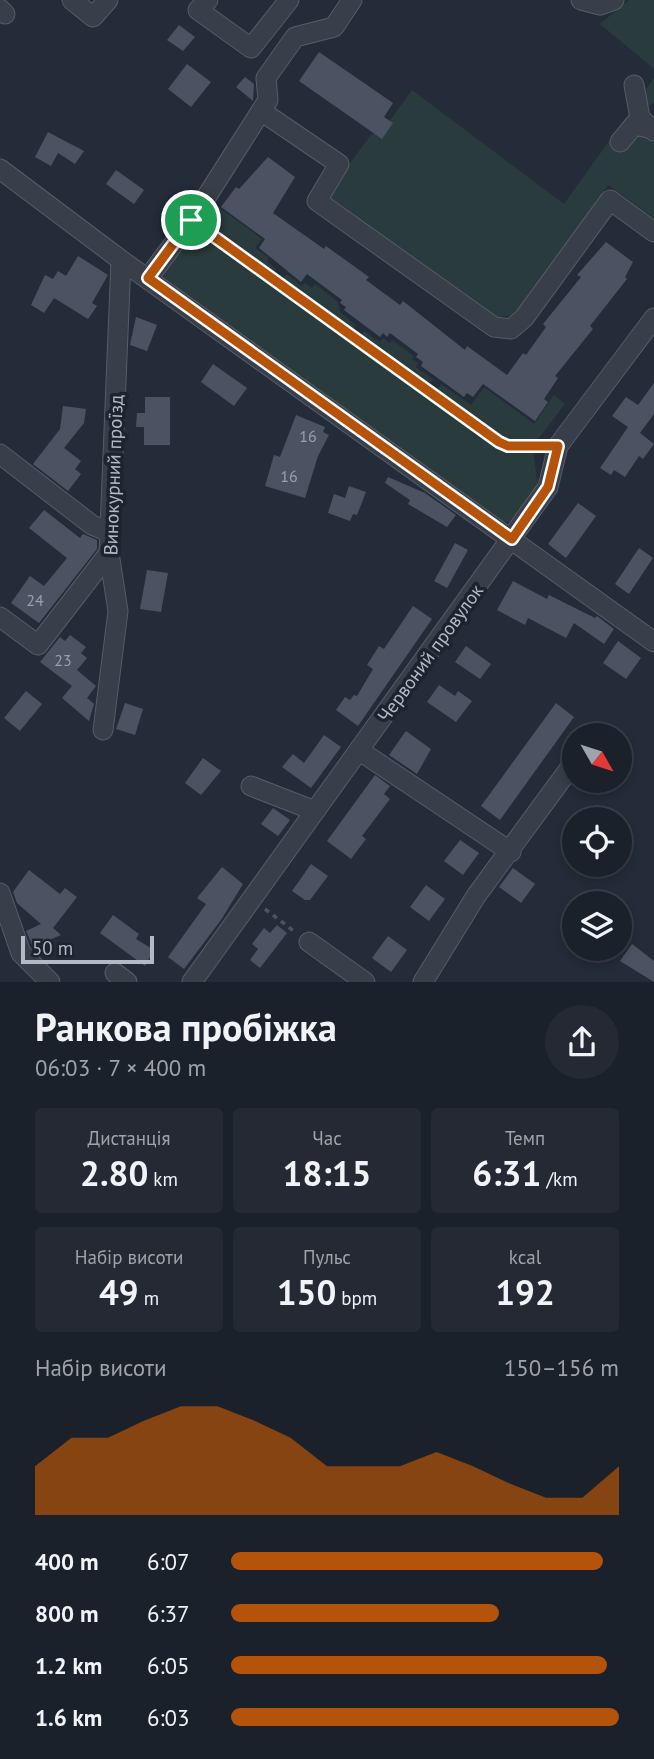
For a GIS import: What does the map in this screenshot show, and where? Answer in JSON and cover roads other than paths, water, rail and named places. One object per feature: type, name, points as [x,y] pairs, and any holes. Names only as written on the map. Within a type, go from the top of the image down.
[{"type":"street","points":[[72,0],[93,17],[108,0]]},
{"type":"street","points":[[208,0],[198,10],[251,48],[285,5],[313,33]]},
{"type":"street","points":[[148,278],[191,220],[268,100],[266,78],[295,37],[334,27],[352,0]]},
{"type":"street","points":[[581,0],[600,5],[614,0]]},
{"type":"street","points":[[634,85],[638,112],[651,129]]},
{"type":"street","points":[[261,111],[339,164],[317,201],[495,327],[511,329],[524,318],[610,200],[654,232]]},
{"type":"street","points":[[620,142],[634,125],[651,129]]},
{"type":"street","points":[[0,169],[121,260],[654,642]]},
{"type":"street","name":"Винокурний проїзд","points":[[103,730],[118,611],[108,553],[121,260]]},
{"type":"street","name":"Червоний провулок","points":[[192,982],[512,539],[548,487],[558,446],[654,318]]},
{"type":"street","points":[[0,454],[92,525],[109,532]]},
{"type":"street","points":[[0,617],[38,645],[108,553]]},
{"type":"street","points":[[360,751],[511,852]]},
{"type":"street","points":[[423,982],[476,896],[562,779]]},
{"type":"street","points":[[251,786],[315,811]]},
{"type":"street","points":[[0,893],[21,953],[50,982]]},
{"type":"street","points":[[309,943],[365,982]]}]
